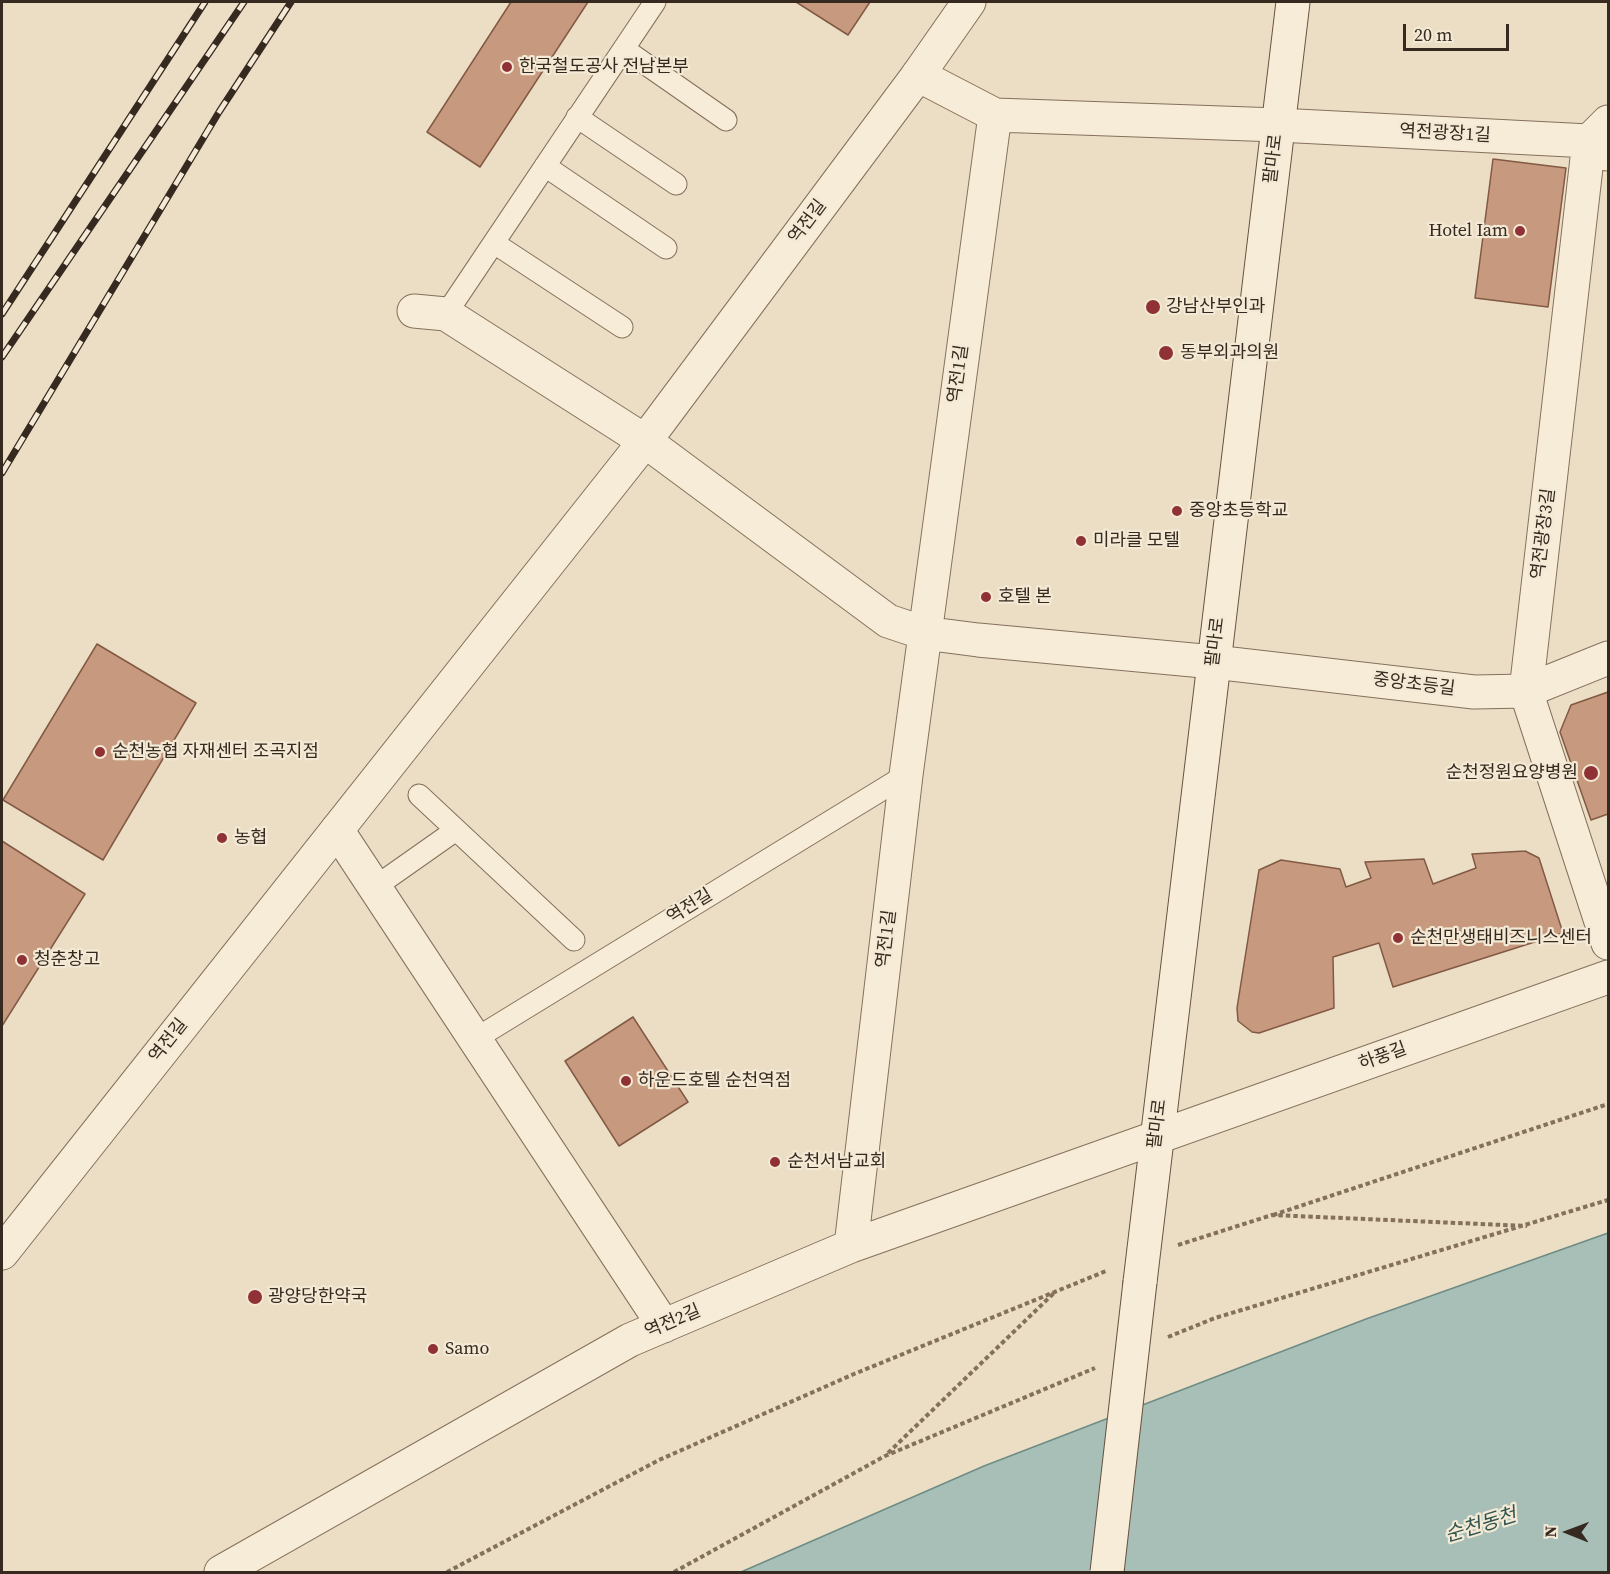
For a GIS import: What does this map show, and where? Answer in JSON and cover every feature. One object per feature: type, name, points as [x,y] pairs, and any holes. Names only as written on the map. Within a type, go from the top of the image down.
[{"type":"street","name":"역전길","points":[[2,1253],[645,441],[918,75],[969,2]]},
{"type":"street","name":"팔마로","points":[[1107,1572],[1293,2]]},
{"type":"street","points":[[918,75],[995,115],[1278,125]]},
{"type":"street","name":"역전1길","points":[[851,1246],[924,633],[995,115]]},
{"type":"street","name":"역전광장1길","points":[[1278,125],[1602,140]]},
{"type":"street","name":"역전광장3길","points":[[1602,140],[1526,690],[1608,943]]},
{"type":"street","points":[[414,311],[446,314],[645,441],[888,621],[924,633],[1214,662]]},
{"type":"street","name":"중앙초등길","points":[[1214,662],[1474,692],[1526,690],[1608,658]]},
{"type":"street","points":[[337,830],[664,1326]]},
{"type":"street","name":"하풍길","points":[[1157,1137],[1608,977]]},
{"type":"street","name":"역전2길","points":[[221,1572],[630,1340],[851,1246],[1157,1137]]},
{"type":"lane","points":[[446,314],[655,2]]},
{"type":"lane","points":[[624,48],[726,120]]},
{"type":"lane","points":[[578,117],[676,184]]},
{"type":"lane","points":[[545,166],[666,248]]},
{"type":"lane","points":[[494,243],[622,327]]},
{"type":"lane","name":"역전길","points":[[475,1039],[906,775]]},
{"type":"lane","points":[[419,795],[574,940]]},
{"type":"lane","points":[[375,887],[456,830]]},
{"type":"path","points":[[447,1572],[659,1461],[854,1374],[1057,1291],[1141,1270],[1272,1215],[1608,1104]]},
{"type":"path","points":[[1272,1215],[1527,1226]]},
{"type":"path","points":[[885,1456],[1057,1291]]},
{"type":"water","name":"순천동천","points":[[1608,1233],[1608,1572],[741,1572],[984,1466],[1366,1319]]},
{"type":"building","name":"한국철도공사 전남본부","points":[[511,2],[588,2],[480,167],[427,132]]},
{"type":"building","points":[[796,2],[870,2],[848,35]]},
{"type":"building","points":[[1493,159],[1566,168],[1548,307],[1475,298]]},
{"type":"building","name":"순천농협 자재센터 조곡지점","points":[[97,644],[196,703],[103,860],[3,800]]},
{"type":"building","name":"순천정원요양병원","points":[[1608,692],[1608,814],[1591,820],[1560,732],[1571,705]]},
{"type":"building","name":"청춘창고","points":[[2,841],[85,894],[2,1026]]},
{"type":"building","name":"순천만생태비즈니스센터","points":[[1525,851],[1539,858],[1563,933],[1393,987],[1379,943],[1333,957],[1334,1008],[1259,1033],[1252,1032],[1238,1021],[1237,1008],[1259,870],[1281,860],[1340,869],[1346,887],[1371,878],[1365,862],[1424,859],[1433,884],[1476,868],[1472,854]]},
{"type":"building","name":"하운드호텔 순천역점","points":[[633,1017],[688,1102],[619,1146],[565,1061]]},
{"type":"railway","points":[[2,314],[205,2]]},
{"type":"railway","points":[[2,357],[244,2]]},
{"type":"railway","points":[[2,473],[219,112],[291,2]]},
{"type":"place","name":"한국철도공사 전남본부","points":[[507,67]]},
{"type":"place","name":"Hotel Iam","points":[[1520,231]]},
{"type":"place","name":"강남산부인과","points":[[1153,307]]},
{"type":"place","name":"동부외과의원","points":[[1166,353]]},
{"type":"place","name":"중앙초등학교","points":[[1177,511]]},
{"type":"place","name":"미라클 모텔","points":[[1081,541]]},
{"type":"place","name":"호텔 본","points":[[986,597]]},
{"type":"place","name":"순천농협 자재센터 조곡지점","points":[[100,752]]},
{"type":"place","name":"순천정원요양병원","points":[[1591,773]]},
{"type":"place","name":"농협","points":[[222,838]]},
{"type":"place","name":"순천만생태비즈니스센터","points":[[1398,938]]},
{"type":"place","name":"청춘창고","points":[[22,960]]},
{"type":"place","name":"하운드호텔 순천역점","points":[[626,1081]]},
{"type":"place","name":"순천서남교회","points":[[775,1162]]},
{"type":"place","name":"광양당한약국","points":[[255,1297]]},
{"type":"place","name":"Samo","points":[[433,1349]]}]
